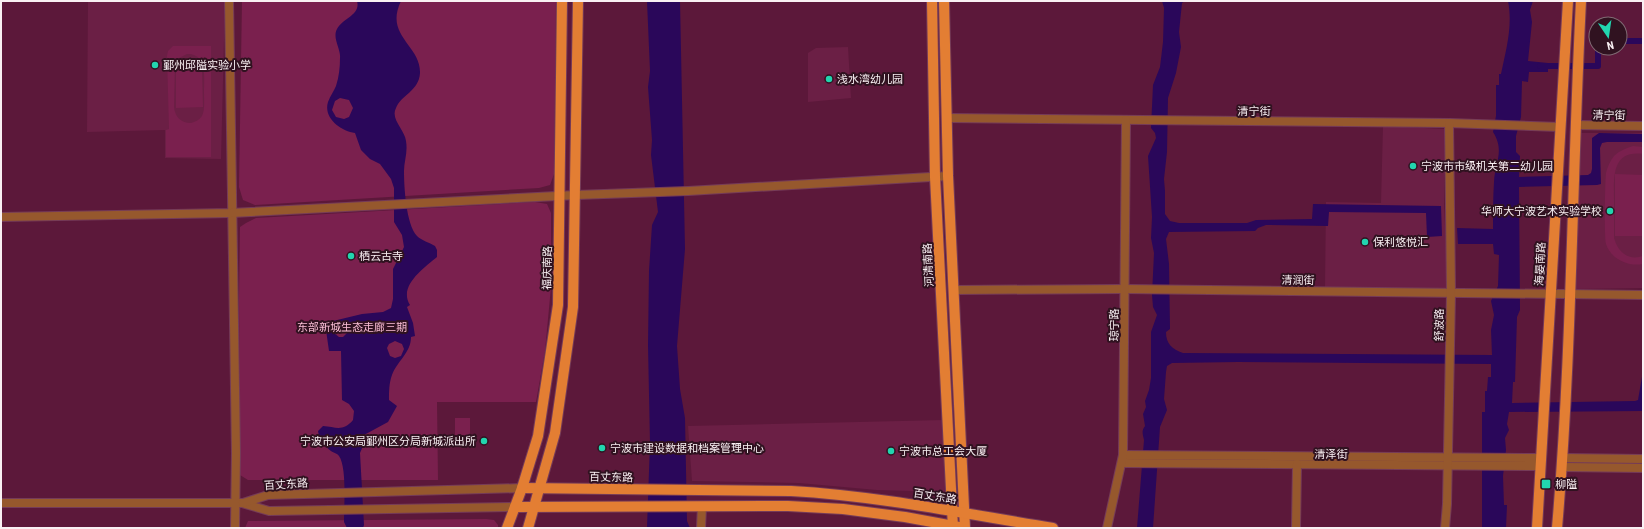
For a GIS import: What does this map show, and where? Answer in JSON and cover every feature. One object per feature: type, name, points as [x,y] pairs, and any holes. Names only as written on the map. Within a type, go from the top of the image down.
[{"type":"main road","name":"福庆南路","points":[[507,528],[516,507],[538,436],[558,305],[562,1]]},
{"type":"main road","points":[[528,528],[555,433],[573,307],[578,1]]},
{"type":"main road","name":"河清南路","points":[[932,1],[935,176],[952,511],[958,528]]},
{"type":"main road","points":[[516,507],[817,507],[905,518],[958,528],[964,513],[948,176],[948,118],[944,1]]},
{"type":"main road","name":"海晏南路","points":[[1537,528],[1568,1]]},
{"type":"main road","points":[[1557,528],[1571,294],[1575,125],[1581,1]]},
{"type":"main road","name":"百丈东路","points":[[522,488],[791,491],[826,493],[860,496],[1053,528]]},
{"type":"street","points":[[229,1],[238,503],[235,528]]},
{"type":"street","name":"清宁街","points":[[948,118],[1449,123],[1560,127]]},
{"type":"street","name":"琼宁路","points":[[1107,528],[1123,459],[1126,120]]},
{"type":"street","name":"舒波路","points":[[1445,528],[1451,293],[1449,123]]},
{"type":"street","name":"清宁街","points":[[1575,125],[1643,126]]},
{"type":"street","points":[[1,217],[232,214],[576,195],[657,193],[948,176]]},
{"type":"street","name":"清润街","points":[[953,290],[1125,289],[1643,295]]},
{"type":"street","name":"清泽街","points":[[1123,459],[1297,464],[1447,462]]},
{"type":"street","name":"清泽街","points":[[1123,459],[1541,462]]},
{"type":"street","points":[[1562,463],[1643,459]]},
{"type":"street","points":[[1562,463],[1643,468]]},
{"type":"street","points":[[1296,528],[1297,464]]},
{"type":"street","name":"百丈东路","points":[[238,503],[268,495],[522,488]]},
{"type":"street","points":[[1,503],[238,503],[268,511],[516,507]]},
{"type":"street","points":[[700,528],[702,506]]},
{"type":"shaded area","name":"鄞州邱隘实验小学","points":[[88,1],[225,1],[221,159],[165,158],[165,130],[87,132]]},
{"type":"shaded area","points":[[357,1],[401,1],[397,13],[397,23],[404,40],[419,63],[420,73],[417,84],[398,104],[395,112],[396,120],[405,137],[407,149],[404,171],[406,205],[413,230],[419,238],[435,246],[437,250],[437,257],[414,278],[407,291],[407,298],[410,305],[407,307],[413,323],[415,336],[411,337],[409,348],[394,370],[391,378],[389,400],[397,406],[388,422],[364,435],[361,440],[363,446],[360,453],[364,525],[363,528],[347,528],[344,522],[345,498],[342,461],[338,455],[331,451],[321,440],[318,431],[323,426],[339,428],[346,426],[353,420],[354,411],[349,404],[342,400],[341,351],[329,351],[326,330],[333,321],[362,314],[383,312],[391,308],[393,299],[393,269],[404,247],[402,235],[394,222],[394,188],[391,179],[380,164],[370,159],[361,150],[355,133],[344,130],[334,123],[328,113],[327,108],[328,102],[336,86],[340,68],[340,55],[336,40],[336,32],[340,25],[354,13],[358,6]],"holes":[[[340,98],[349,100],[353,108],[349,117],[344,119],[336,117],[332,110],[335,101]],[[342,323],[347,328],[347,333],[343,337],[339,337],[334,333],[333,329],[336,324]],[[395,341],[402,344],[404,349],[401,356],[395,358],[390,356],[387,348],[389,344]]]},
{"type":"shaded area","points":[[647,1],[680,1],[685,249],[677,346],[680,389],[685,418],[687,521],[690,528],[647,528],[650,443],[648,345],[649,271],[652,225],[658,212],[651,155],[652,140],[648,87],[650,71]]},
{"type":"shaded area","points":[[1162,1],[1185,1],[1182,3],[1179,32],[1181,47],[1176,73],[1168,98],[1167,152],[1164,179],[1165,214],[1170,221],[1179,223],[1247,223],[1256,220],[1312,219],[1313,204],[1441,206],[1442,236],[1427,237],[1426,213],[1329,212],[1328,226],[1266,225],[1255,231],[1169,232],[1166,239],[1169,264],[1170,329],[1166,332],[1166,336],[1170,346],[1183,353],[1492,355],[1491,330],[1494,315],[1491,301],[1498,286],[1499,255],[1494,254],[1493,244],[1458,244],[1457,228],[1493,229],[1494,182],[1499,151],[1497,139],[1493,132],[1496,116],[1496,85],[1499,85],[1499,74],[1501,74],[1508,38],[1510,20],[1508,1],[1533,1],[1530,10],[1532,22],[1528,61],[1548,63],[1548,72],[1529,72],[1528,82],[1522,81],[1521,117],[1516,136],[1516,152],[1520,156],[1519,177],[1588,175],[1591,173],[1592,169],[1592,138],[1599,133],[1643,134],[1643,142],[1602,143],[1600,148],[1601,184],[1519,187],[1520,310],[1517,317],[1515,382],[1513,382],[1512,403],[1635,401],[1638,400],[1643,371],[1643,411],[1509,412],[1507,424],[1509,430],[1505,438],[1506,450],[1503,476],[1504,505],[1507,505],[1506,528],[1482,528],[1482,412],[1485,412],[1485,391],[1487,391],[1488,377],[1491,377],[1491,364],[1238,362],[1172,363],[1167,366],[1166,372],[1164,399],[1167,410],[1160,427],[1153,528],[1137,528],[1144,440],[1143,431],[1145,426],[1143,414],[1146,407],[1145,401],[1151,378],[1151,332],[1157,315],[1153,307],[1152,295],[1154,253],[1151,238],[1152,217],[1148,156],[1156,138],[1155,133],[1151,128],[1153,85],[1160,67],[1163,42],[1164,8]]},
{"type":"shaded area","name":"浅水湾幼儿园","points":[[848,47],[851,98],[808,102],[808,53],[816,48]]},
{"type":"shaded area","points":[[1383,126],[1445,129],[1444,204],[1448,289],[1325,287],[1326,202],[1381,203]]},
{"type":"shaded area","name":"华师大宁波艺术实验学校","points":[[1580,133],[1643,133],[1643,288],[1576,289]]},
{"type":"shaded area","points":[[944,420],[946,492],[877,490],[799,483],[692,481],[688,426]]},
{"type":"green space","points":[[242,1],[556,1],[554,174],[550,185],[539,188],[255,205],[243,200],[239,187]]},
{"type":"green space","points":[[173,46],[211,46],[211,157],[166,157],[166,130],[169,129],[168,51]],"holes":[[[187,54],[194,55],[199,58],[203,68],[204,111],[200,119],[187,123],[179,119],[174,107],[175,63],[179,58]]]},
{"type":"green space","points":[[202,69],[203,107],[176,108],[176,70]]},
{"type":"green space","points":[[1633,146],[1643,147],[1643,154],[1625,156],[1616,167],[1614,183],[1614,238],[1618,247],[1624,254],[1633,257],[1643,256],[1643,264],[1637,265],[1621,261],[1612,254],[1606,244],[1605,232],[1605,187],[1607,169],[1611,160],[1616,154]]},
{"type":"green space","points":[[1615,174],[1643,175],[1643,236],[1615,236]]},
{"type":"green space","name":"东部新城生态走廊三期","points":[[535,202],[547,204],[551,213],[551,287],[545,351],[536,402],[437,402],[438,480],[248,480],[240,475],[240,227],[256,218]]},
{"type":"green space","points":[[455,418],[470,418],[470,447],[455,447]]},
{"type":"green space","points":[[494,520],[498,525],[498,528],[245,528],[248,521]]},
{"type":"waterway","points":[[1628,41],[1643,41]]},
{"type":"waterway","points":[[1540,66],[1598,66],[1598,56]]},
{"type":"place","name":"鄞州邱隘实验小学","points":[[155,65]]},
{"type":"place","name":"浅水湾幼儿园","points":[[829,79]]},
{"type":"place","name":"宁波市市级机关第二幼儿园","points":[[1413,166]]},
{"type":"place","name":"华师大宁波艺术实验学校","points":[[1610,211]]},
{"type":"place","name":"保利悠悦汇","points":[[1365,242]]},
{"type":"place","name":"栖云古寺","points":[[351,256]]},
{"type":"place","name":"宁波市公安局鄞州区分局新城派出所","points":[[484,441]]},
{"type":"place","name":"宁波市建设数据和档案管理中心","points":[[602,448]]},
{"type":"place","name":"宁波市总工会大厦","points":[[891,451]]},
{"type":"place","name":"柳隘","points":[[1546,484]]}]
